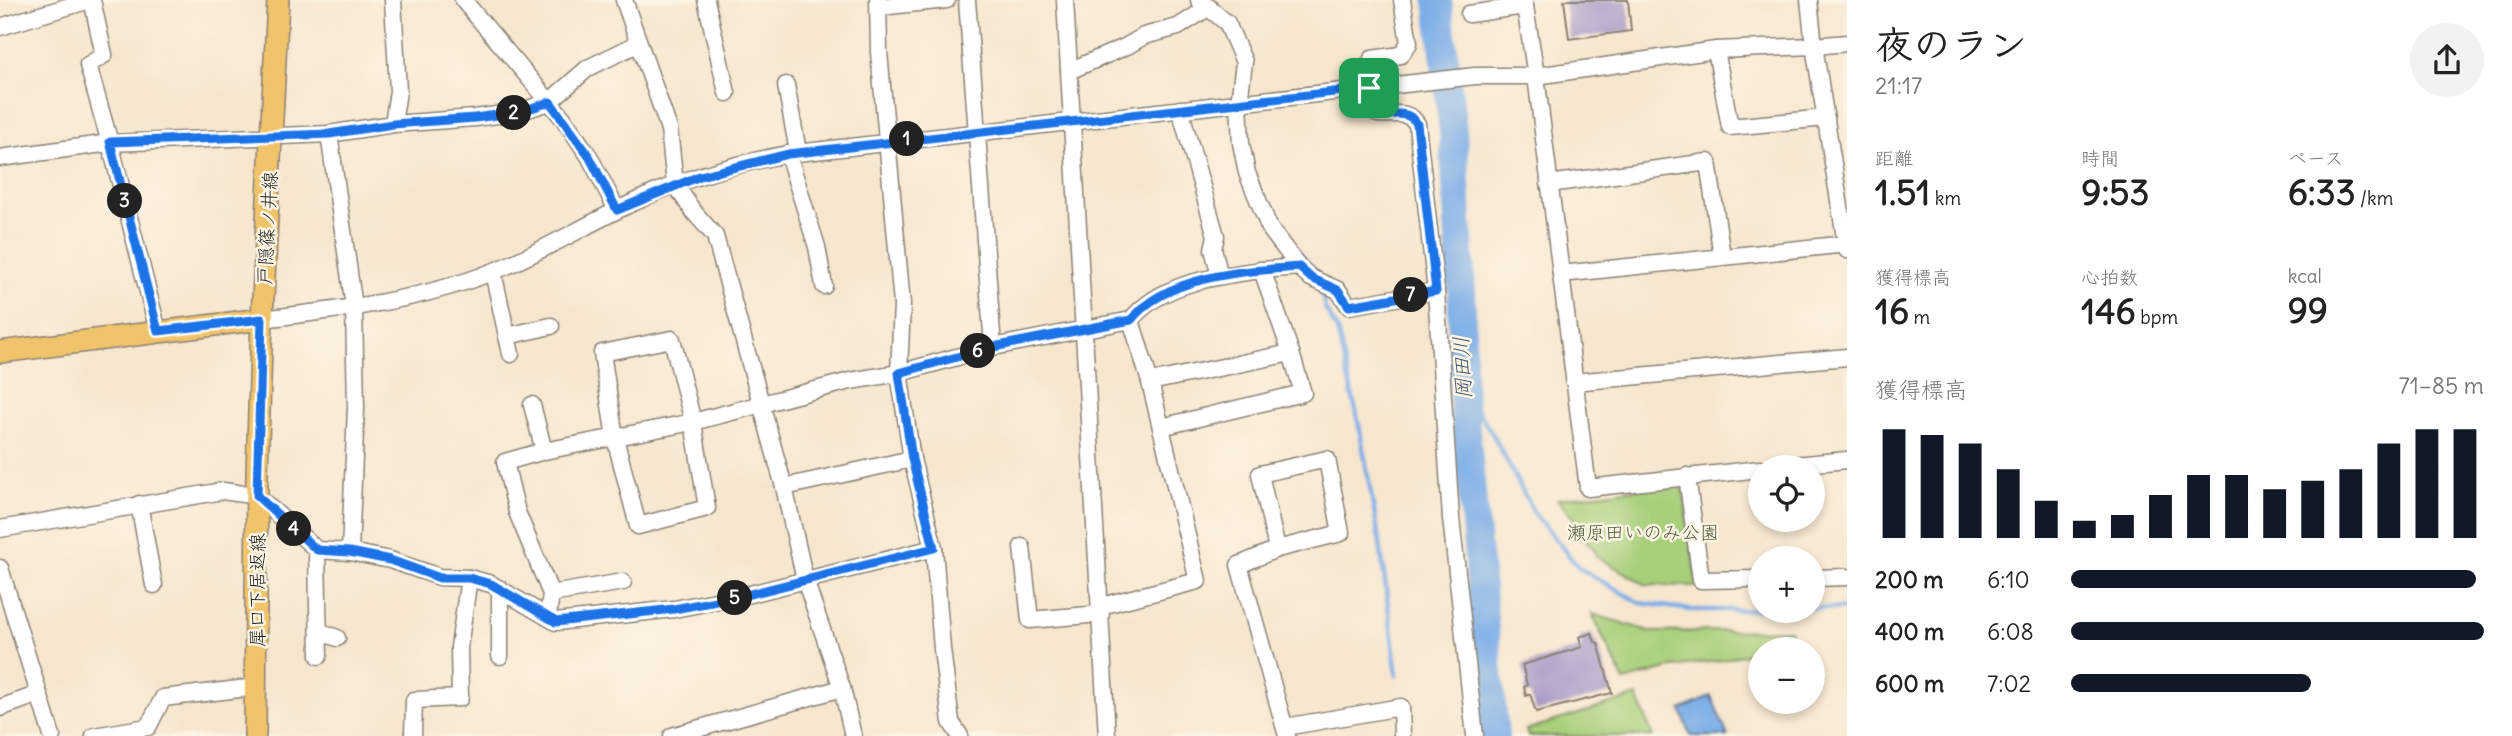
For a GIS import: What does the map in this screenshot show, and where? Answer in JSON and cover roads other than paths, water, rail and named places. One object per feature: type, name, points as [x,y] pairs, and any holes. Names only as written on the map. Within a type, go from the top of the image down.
[{"type":"main road","name":"戸隠篠ノ井線","points":[[262,319],[278,0]]},
{"type":"main road","points":[[0,352],[262,319]]},
{"type":"main road","name":"犀口下居返線","points":[[255,736],[262,319]]},
{"type":"street","points":[[0,27],[91,0],[104,55],[88,65],[158,331]]},
{"type":"street","points":[[393,0],[398,91],[393,124]]},
{"type":"street","points":[[463,0],[550,102],[589,156],[617,210]]},
{"type":"street","points":[[624,0],[669,130],[676,184],[693,211],[715,236],[785,487],[804,580],[842,688],[853,736]]},
{"type":"street","points":[[706,0],[727,93]]},
{"type":"street","points":[[947,0],[879,4],[879,52],[902,304],[899,373],[912,459],[934,548],[951,722],[960,736]]},
{"type":"street","points":[[967,0],[993,347]]},
{"type":"street","points":[[1065,0],[1107,736]]},
{"type":"street","points":[[1402,0],[1409,43],[1401,55],[1372,59],[1368,65],[1369,88],[1371,105],[1378,114],[1406,114],[1413,117],[1417,124],[1436,291],[1451,518],[1475,736]]},
{"type":"street","points":[[1561,274],[1722,256],[1847,246],[1809,0]]},
{"type":"street","points":[[1069,71],[1127,47],[1144,36],[1178,27],[1204,3],[1227,23],[1244,62],[1239,103],[1241,143],[1247,173],[1270,229],[1299,267],[1311,278],[1338,290],[1349,306],[1436,291]]},
{"type":"street","points":[[1469,14],[1524,3],[1536,76],[1588,488],[1748,469]]},
{"type":"street","points":[[0,158],[110,142],[329,134],[393,124],[519,112],[550,102],[589,68],[639,43]]},
{"type":"street","points":[[262,319],[354,307],[444,289],[493,272],[538,252],[617,210],[676,184],[718,170],[793,153],[1475,76],[1536,76],[1716,50],[1847,43]]},
{"type":"street","points":[[1716,50],[1730,127],[1826,118]]},
{"type":"street","points":[[786,85],[793,153],[824,286]]},
{"type":"street","points":[[1180,110],[1216,236],[1213,248],[1220,276]]},
{"type":"street","points":[[329,134],[354,307],[356,408],[350,552]]},
{"type":"street","points":[[1549,184],[1708,162],[1722,256]]},
{"type":"street","points":[[548,616],[551,594],[517,512],[505,462],[693,422],[850,381],[899,373],[993,347],[1131,320],[1154,300],[1180,287],[1220,276],[1299,267]]},
{"type":"street","points":[[1161,427],[1303,393],[1262,270]]},
{"type":"street","points":[[493,272],[510,354]]},
{"type":"street","points":[[1022,547],[1030,620],[1101,610],[1198,581],[1150,382],[1131,320]]},
{"type":"street","points":[[507,336],[551,326]]},
{"type":"street","points":[[672,338],[693,422],[707,508],[638,526],[615,438],[602,353],[672,338]]},
{"type":"street","points":[[1150,382],[1291,353]]},
{"type":"street","points":[[1574,382],[1847,356]]},
{"type":"street","points":[[532,405],[544,452]]},
{"type":"street","points":[[785,487],[912,459]]},
{"type":"street","points":[[1277,549],[1259,474],[1326,459],[1341,533],[1277,549],[1239,565],[1286,732],[1401,707],[1402,736]]},
{"type":"street","points":[[1825,462],[1847,460]]},
{"type":"street","points":[[1687,476],[1701,580],[1748,579]]},
{"type":"street","points":[[0,529],[223,491],[257,496],[317,550],[350,552],[390,560],[440,578],[469,578],[491,584],[556,622],[674,609],[742,596],[934,548]]},
{"type":"street","points":[[139,505],[154,585]]},
{"type":"street","points":[[317,550],[319,656]]},
{"type":"street","points":[[0,568],[52,736]]},
{"type":"street","points":[[1825,578],[1847,577]]},
{"type":"street","points":[[413,736],[414,700],[460,698],[459,646],[469,578]]},
{"type":"street","points":[[551,594],[623,582]]},
{"type":"street","points":[[500,589],[500,656]]},
{"type":"street","points":[[319,631],[337,638]]},
{"type":"street","points":[[94,736],[148,726],[163,698],[256,687]]},
{"type":"street","points":[[672,736],[706,731],[842,688]]},
{"type":"street","points":[[0,708],[39,694]]},
{"type":"water","points":[[1711,696],[1728,736],[1691,736],[1681,710]]},
{"type":"waterway","name":"岡田川","points":[[1438,0],[1453,131],[1462,292],[1462,386],[1495,736]]},
{"type":"waterway","points":[[1236,25],[1247,49]]},
{"type":"waterway","points":[[1281,231],[1317,273]]},
{"type":"waterway","points":[[1320,287],[1325,308],[1337,330],[1358,420],[1381,550],[1397,676]]},
{"type":"waterway","points":[[1462,386],[1493,435],[1534,513],[1579,568],[1640,603],[1691,610],[1748,610]]},
{"type":"waterway","points":[[1825,608],[1847,609]]},
{"type":"park label","name":"瀬原田いのみ公園","points":[[1643,532]]}]
